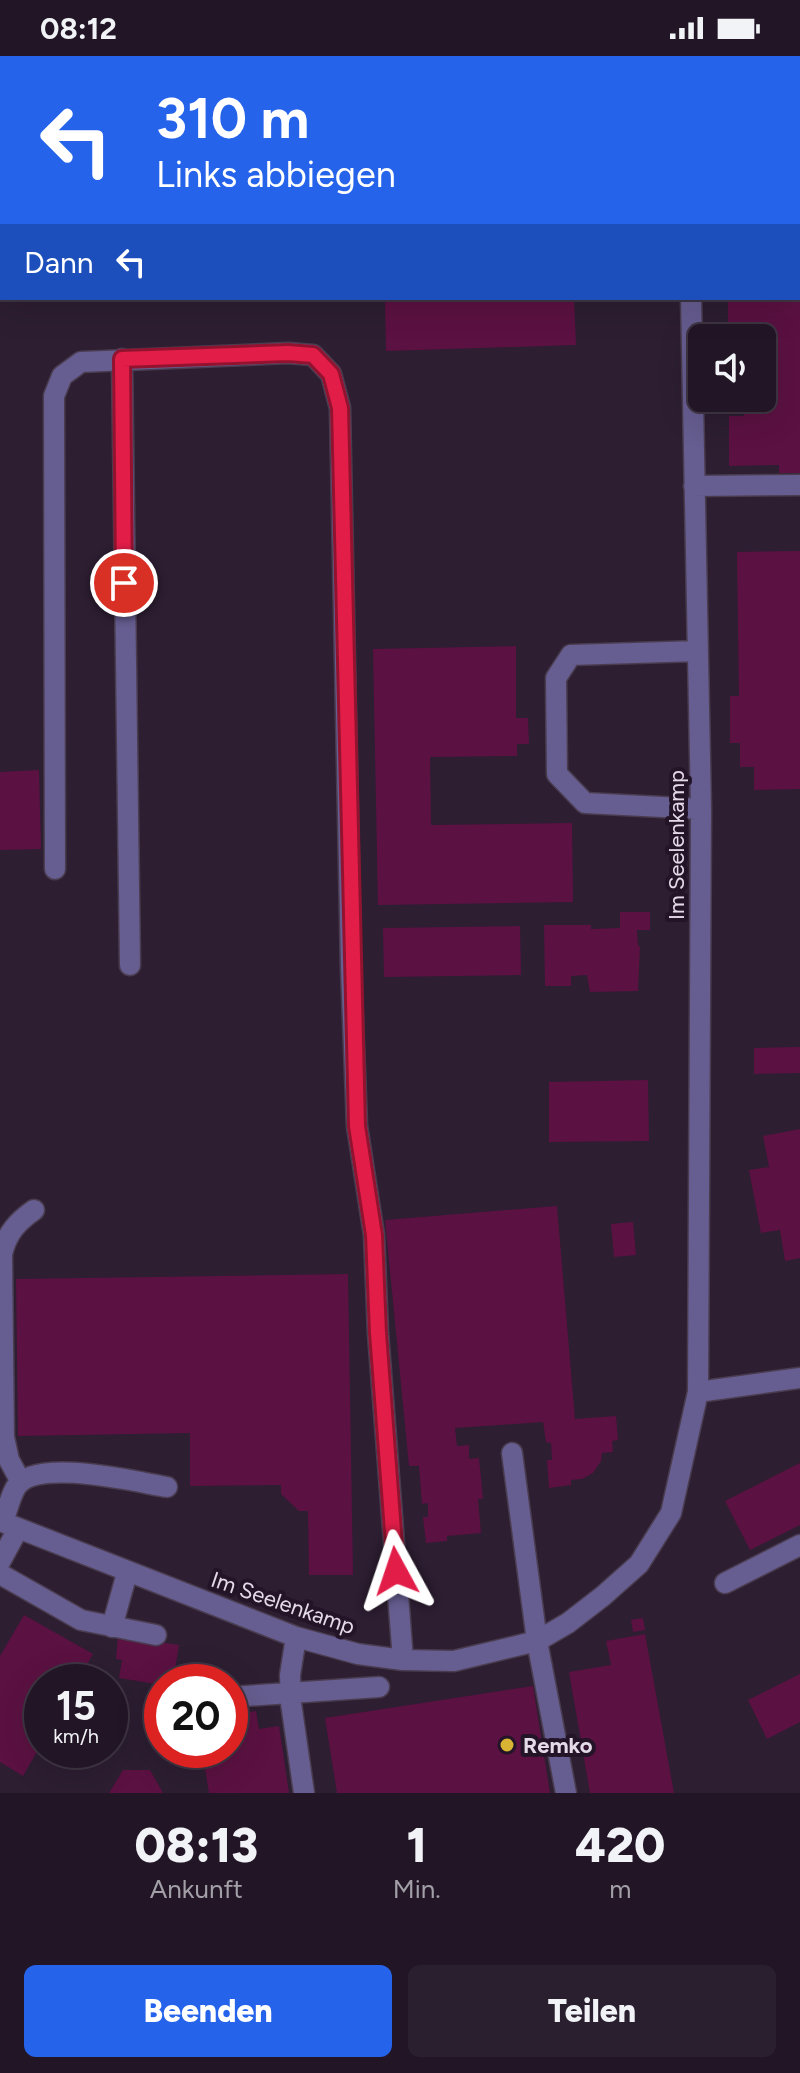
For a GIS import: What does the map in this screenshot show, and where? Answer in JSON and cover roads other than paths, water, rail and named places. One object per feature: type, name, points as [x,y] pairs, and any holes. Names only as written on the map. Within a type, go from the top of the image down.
[{"type":"street","name":"Im Seelenkamp","points":[[7,1524],[296,1637],[358,1654],[403,1660],[454,1661],[537,1641],[568,1623],[639,1564],[671,1513],[698,1392],[701,809],[691,300]]},
{"type":"street","points":[[55,869],[54,396],[62,376],[81,362],[288,353],[313,355],[331,374],[340,408],[350,936],[357,1126],[374,1235],[378,1333],[403,1660]]},
{"type":"street","points":[[122,359],[130,965]]},
{"type":"street","points":[[694,486],[800,485]]},
{"type":"street","points":[[698,651],[571,655],[556,678],[557,774],[585,803],[701,809]]},
{"type":"street","points":[[21,1482],[9,1460],[4,1437],[2,1254],[6,1237],[18,1221],[34,1210]]},
{"type":"street","points":[[698,1392],[800,1378]]},
{"type":"street","points":[[512,1453],[537,1641],[566,1793]]},
{"type":"street","points":[[0,1562],[16,1486],[28,1476],[58,1472],[167,1487]]},
{"type":"street","points":[[725,1583],[800,1545]]},
{"type":"street","points":[[112,1627],[127,1573]]},
{"type":"street","points":[[0,1574],[81,1620],[156,1635]]},
{"type":"street","points":[[296,1637],[290,1675],[291,1695],[304,1793]]},
{"type":"street","points":[[248,1696],[379,1687]]},
{"type":"place","name":"Remko","points":[[507,1745]]}]
